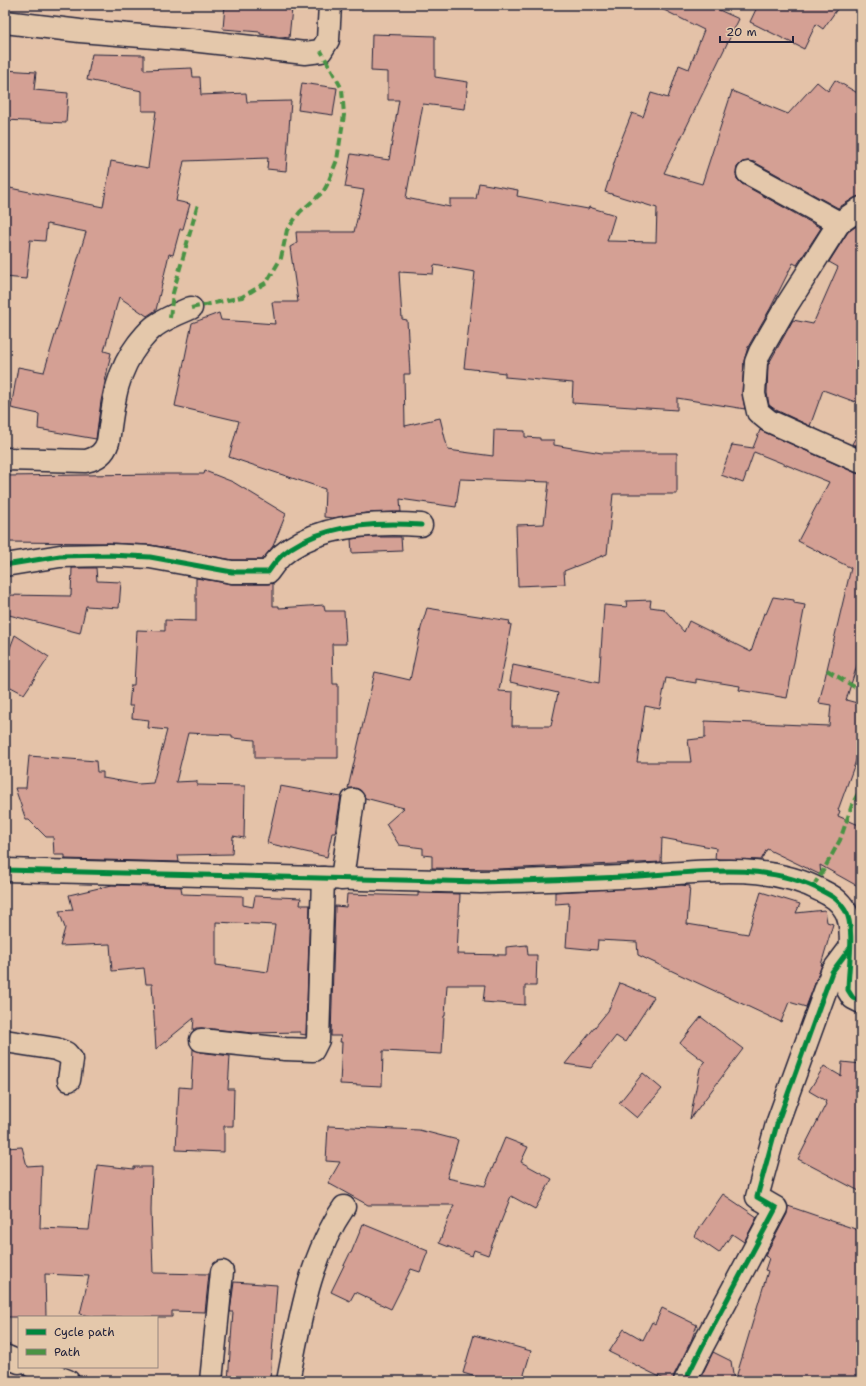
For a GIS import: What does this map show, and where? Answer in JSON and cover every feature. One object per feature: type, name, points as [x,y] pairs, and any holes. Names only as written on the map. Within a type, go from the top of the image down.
[{"type":"street","points":[[5,22],[80,31],[191,40],[305,53],[321,51],[328,40],[330,5]]},
{"type":"street","points":[[748,173],[839,223]]},
{"type":"street","points":[[861,208],[839,223],[760,352],[756,362],[754,394],[758,412],[769,421],[861,462]]},
{"type":"street","points":[[5,459],[86,461],[96,458],[102,453],[108,442],[114,399],[120,376],[129,356],[141,340],[155,326],[191,308]]},
{"type":"street","points":[[5,565],[60,556],[109,555],[150,557],[232,572],[268,572],[281,556],[292,548],[309,538],[326,532],[346,527],[401,524],[421,525]]},
{"type":"street","points":[[201,1040],[285,1049],[313,1050],[318,1040],[332,878],[353,800]]},
{"type":"street","points":[[5,870],[488,882],[539,881],[700,872],[744,872],[778,875],[813,886],[836,899],[846,911],[851,934],[848,990],[853,998],[861,1002]]},
{"type":"street","points":[[685,1381],[776,1208],[757,1197],[777,1124],[832,972],[850,948]]},
{"type":"street","points":[[5,1041],[66,1053],[72,1060],[70,1080]]},
{"type":"street","points":[[288,1381],[299,1324],[315,1262],[334,1222],[344,1207]]},
{"type":"street","points":[[211,1381],[222,1272]]},
{"type":"street","points":[[5,1356],[18,1362]]},
{"type":"street","points":[[35,1368],[68,1381]]},
{"type":"building","points":[[225,5],[269,5],[292,8],[289,38],[260,34],[260,32],[223,29]]},
{"type":"building","points":[[654,5],[708,5],[739,19],[664,173],[702,184],[732,91],[788,114],[817,82],[828,91],[835,80],[861,95],[861,196],[854,198],[838,208],[754,162],[742,162],[737,167],[737,179],[742,184],[821,228],[797,265],[793,263],[770,309],[748,347],[744,361],[742,393],[745,409],[677,398],[677,410],[572,403],[573,383],[505,377],[505,373],[464,368],[475,272],[434,265],[433,274],[399,272],[402,319],[407,320],[410,374],[404,374],[405,426],[440,418],[448,450],[493,456],[494,430],[525,431],[525,437],[540,438],[540,440],[554,440],[554,445],[602,453],[677,453],[677,494],[613,494],[607,554],[564,571],[565,584],[518,586],[516,525],[544,524],[549,482],[460,479],[456,507],[400,499],[401,512],[366,513],[332,518],[324,517],[325,489],[229,457],[239,421],[175,406],[192,323],[219,313],[221,320],[275,324],[272,302],[298,302],[290,247],[297,243],[296,232],[354,232],[364,190],[345,187],[351,154],[389,160],[399,100],[388,100],[388,72],[371,71],[372,34],[435,36],[435,77],[468,82],[465,109],[423,104],[406,198],[450,207],[450,199],[476,199],[479,183],[518,190],[517,196],[588,209],[589,207],[615,215],[607,241],[656,242],[657,208],[605,192],[617,154],[616,153],[632,113],[643,117],[651,93],[668,98],[679,65],[689,69],[704,30]]},
{"type":"building","points":[[758,5],[840,5],[823,29],[816,24],[804,49],[750,22]]},
{"type":"building","points":[[92,54],[144,55],[144,70],[192,68],[193,77],[200,77],[201,95],[246,93],[247,102],[291,101],[286,171],[267,169],[268,158],[184,161],[176,201],[190,204],[183,229],[180,229],[173,255],[169,254],[156,310],[147,316],[119,297],[104,351],[111,353],[101,401],[96,439],[38,429],[39,414],[11,408],[18,367],[44,372],[86,232],[47,224],[45,241],[30,240],[26,279],[5,277],[7,215],[5,215],[5,187],[103,207],[111,161],[148,168],[156,111],[142,111],[142,91],[87,80]]},
{"type":"building","points":[[5,70],[36,72],[34,90],[68,93],[66,123],[5,120]]},
{"type":"building","points":[[302,83],[337,88],[333,115],[298,110]]},
{"type":"building","points":[[861,223],[861,404],[823,390],[810,426],[776,410],[769,405],[767,393],[768,365],[793,320],[813,324],[838,267],[829,262],[848,232]]},
{"type":"building","points":[[861,428],[861,448],[852,444]]},
{"type":"building","points":[[760,430],[861,474],[861,653],[846,700],[861,704],[861,747],[838,810],[840,811],[838,816],[861,826],[861,888],[820,865],[821,875],[767,849],[761,860],[719,859],[715,858],[716,848],[662,838],[661,862],[498,869],[432,868],[432,856],[423,855],[423,848],[399,845],[386,824],[404,808],[365,798],[360,790],[348,788],[375,672],[410,680],[421,628],[427,608],[510,621],[509,624],[511,625],[499,691],[513,692],[512,726],[551,726],[558,693],[510,682],[513,665],[599,683],[604,605],[627,607],[626,601],[651,600],[650,607],[664,609],[684,632],[689,621],[751,652],[764,613],[766,614],[773,597],[794,600],[794,603],[805,605],[787,698],[739,690],[740,686],[696,679],[696,683],[666,678],[660,709],[645,706],[637,762],[691,762],[688,740],[705,738],[705,721],[829,726],[831,705],[819,703],[851,568],[798,541],[829,482],[754,452],[743,483],[721,475],[732,445],[753,448]]},
{"type":"building","points":[[205,471],[233,482],[286,514],[273,546],[262,560],[233,560],[151,545],[5,542],[5,476],[204,474]]},
{"type":"building","points":[[368,537],[401,537],[402,551],[352,553],[351,539]]},
{"type":"building","points":[[72,568],[96,568],[97,581],[121,582],[119,608],[86,606],[80,633],[5,614],[5,595],[71,596]]},
{"type":"building","points":[[196,578],[232,584],[273,583],[273,606],[279,606],[279,608],[324,605],[325,611],[344,611],[346,644],[332,644],[333,684],[338,684],[338,758],[255,758],[255,740],[232,738],[232,735],[188,733],[176,782],[197,781],[197,785],[245,786],[244,838],[233,836],[232,854],[178,855],[179,862],[65,859],[65,855],[54,855],[53,837],[46,837],[29,820],[26,820],[15,788],[26,788],[29,756],[96,761],[97,772],[103,772],[103,778],[138,784],[153,783],[167,730],[148,728],[149,720],[132,718],[133,706],[129,706],[131,685],[134,685],[137,630],[165,631],[165,620],[196,621]]},
{"type":"building","points":[[15,635],[49,657],[24,694],[5,684],[5,661]]},
{"type":"building","points":[[280,786],[341,797],[335,833],[332,833],[327,857],[267,843]]},
{"type":"building","points":[[112,885],[181,887],[182,894],[243,896],[243,905],[253,907],[255,896],[301,898],[300,905],[310,905],[306,1035],[300,1034],[300,1032],[253,1033],[202,1028],[196,1028],[193,1030],[194,1018],[156,1049],[152,984],[146,984],[144,968],[112,971],[110,944],[60,946],[65,928],[59,911],[73,910],[69,895]],"holes":[[[216,922],[275,925],[268,972],[216,965]]]},
{"type":"building","points":[[681,885],[690,886],[687,924],[748,934],[761,892],[800,904],[796,913],[825,910],[827,922],[833,924],[822,965],[806,1007],[789,1002],[781,1022],[638,955],[637,942],[598,940],[597,950],[566,947],[569,903],[555,904],[555,892]]},
{"type":"building","points":[[418,893],[460,894],[457,954],[506,955],[506,947],[527,945],[528,955],[537,955],[536,986],[525,986],[525,1005],[483,1002],[485,985],[447,985],[442,1054],[383,1051],[382,1086],[340,1084],[341,1036],[331,1036],[335,906],[346,907],[347,894],[418,896]]},
{"type":"building","points":[[620,983],[654,997],[625,1042],[616,1036],[591,1068],[565,1064],[608,1011]]},
{"type":"building","points":[[701,1017],[743,1049],[690,1119],[700,1068],[705,1062],[680,1043]]},
{"type":"building","points":[[193,1049],[200,1052],[230,1056],[228,1089],[234,1089],[233,1126],[224,1126],[224,1152],[176,1150],[179,1087],[191,1088]]},
{"type":"building","points":[[842,1062],[861,1064],[861,1192],[798,1159],[826,1104],[826,1101],[809,1091],[824,1066],[841,1076]]},
{"type":"building","points":[[643,1073],[662,1089],[637,1118],[619,1103]]},
{"type":"building","points":[[328,1126],[419,1130],[458,1140],[447,1178],[485,1186],[505,1138],[528,1147],[521,1162],[552,1179],[535,1209],[511,1196],[488,1255],[474,1250],[472,1256],[439,1243],[454,1205],[368,1205],[328,1183],[340,1162],[326,1161]]},
{"type":"building","points":[[22,1147],[27,1166],[42,1165],[40,1228],[89,1230],[97,1165],[134,1169],[134,1167],[152,1167],[151,1211],[153,1273],[209,1274],[205,1312],[172,1311],[172,1317],[89,1316],[80,1314],[89,1276],[45,1274],[46,1316],[7,1317],[5,1277],[5,1148]]},
{"type":"building","points":[[723,1194],[757,1217],[744,1242],[732,1234],[719,1253],[694,1236]]},
{"type":"building","points":[[788,1206],[861,1231],[861,1381],[735,1381],[768,1271],[765,1270],[769,1258],[765,1256],[787,1214]]},
{"type":"building","points":[[363,1224],[428,1251],[420,1272],[411,1269],[391,1309],[355,1292],[350,1301],[331,1292],[351,1253]]},
{"type":"building","points":[[234,1282],[277,1285],[270,1381],[228,1381],[233,1312],[230,1312]]},
{"type":"building","points":[[662,1308],[697,1325],[691,1341],[674,1375],[673,1381],[668,1381],[609,1352],[624,1329],[643,1340],[652,1322],[655,1324]]},
{"type":"building","points":[[474,1335],[531,1351],[522,1381],[489,1381],[463,1373]]},
{"type":"building","points":[[713,1352],[731,1361],[734,1381],[699,1381]]},
{"type":"marked path","points":[[191,308],[242,297],[267,282],[281,258],[287,230],[300,212],[323,192],[327,185],[337,160],[344,115],[342,89],[321,51]]},
{"type":"marked path","points":[[170,318],[173,293],[198,204]]},
{"type":"marked path","points":[[827,670],[861,691]]},
{"type":"marked path","points":[[813,886],[840,840],[852,805],[861,788]]},
{"type":"cycle path","points":[[5,565],[60,556],[109,555],[150,557],[232,572],[268,572],[282,555],[296,545],[330,531],[367,525],[421,525]]},
{"type":"cycle path","points":[[5,870],[481,882],[623,877],[724,871],[775,875],[799,881],[822,891],[835,899],[843,907],[848,917],[851,937],[848,990],[853,998],[861,1002]]},
{"type":"cycle path","points":[[685,1381],[776,1208],[757,1197],[777,1124],[832,972],[850,948]]}]
